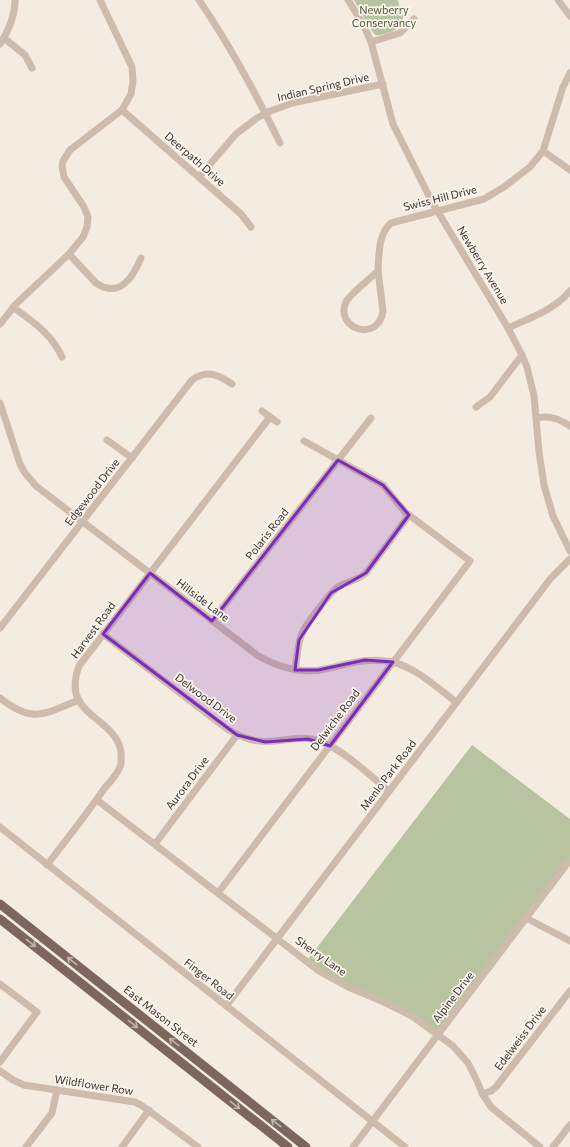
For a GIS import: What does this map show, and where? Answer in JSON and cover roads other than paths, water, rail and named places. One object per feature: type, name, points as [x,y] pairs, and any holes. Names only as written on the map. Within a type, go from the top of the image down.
[{"type":"main road","name":"East Mason Street","points":[[0,904],[306,1147]]},
{"type":"main road","points":[[0,919],[288,1147]]},
{"type":"street","points":[[16,0],[12,21],[2,41],[19,50],[29,61],[32,68]]},
{"type":"street","points":[[0,324],[13,307],[69,254],[83,236],[87,227],[88,217],[84,207],[64,177],[62,166],[63,161],[70,150],[122,110],[128,101],[133,86],[132,67],[100,0]]},
{"type":"street","points":[[198,0],[216,25],[280,142]]},
{"type":"street","name":"Newberry Avenue","points":[[348,0],[372,42],[393,124],[437,210],[508,328],[522,355],[532,383],[544,485],[553,516],[570,551]]},
{"type":"street","points":[[558,0],[570,16]]},
{"type":"street","points":[[372,42],[400,33],[414,20]]},
{"type":"street","name":"Swiss Hill Drive","points":[[378,271],[346,303],[344,310],[347,321],[358,329],[365,330],[373,327],[380,321],[382,315],[383,311],[378,271],[382,237],[387,226],[396,220],[476,201],[494,194],[530,167],[543,151],[563,87],[570,73]]},
{"type":"street","name":"Indian Spring Drive","points":[[199,177],[236,134],[265,113],[292,103],[383,84]]},
{"type":"street","name":"Deerpath Drive","points":[[122,110],[242,214],[251,227]]},
{"type":"street","points":[[543,151],[570,170]]},
{"type":"street","points":[[69,254],[96,283],[109,289],[118,287],[126,282],[135,273],[141,258]]},
{"type":"street","points":[[508,328],[551,308],[562,300],[570,291]]},
{"type":"street","points":[[13,307],[48,335],[56,345],[62,357]]},
{"type":"street","points":[[476,407],[490,397],[522,355]]},
{"type":"street","name":"Edgewood Drive","points":[[0,628],[190,382],[196,377],[205,374],[215,374],[232,384]]},
{"type":"street","name":"Hillside Lane","points":[[0,403],[16,456],[25,472],[36,486],[261,658],[275,665],[295,670],[318,670],[365,660],[393,662],[414,670],[456,702]]},
{"type":"street","points":[[262,411],[277,422]]},
{"type":"street","name":"Harvest Road","points":[[47,865],[97,800],[120,767],[122,758],[116,737],[87,712],[79,700],[75,685],[77,672],[82,660],[270,417]]},
{"type":"street","name":"Polaris Road","points":[[212,621],[371,418]]},
{"type":"street","points":[[537,418],[555,418],[570,426]]},
{"type":"street","points":[[107,440],[132,458]]},
{"type":"street","points":[[295,670],[300,640],[304,630],[336,589],[366,573],[410,515],[399,505],[383,485],[304,441]]},
{"type":"street","name":"Delwiche Road","points":[[218,893],[470,561],[410,515]]},
{"type":"street","name":"Menlo Park Road","points":[[226,1006],[551,578],[562,565],[570,559]]},
{"type":"street","name":"Delwood Drive","points":[[103,634],[227,729],[237,735],[248,739],[265,742],[290,738],[308,739],[330,746],[389,791]]},
{"type":"street","points":[[0,698],[12,708],[31,714],[47,713],[79,700]]},
{"type":"street","name":"Aurora Drive","points":[[155,844],[237,735]]},
{"type":"street","name":"Sherry Lane","points":[[97,800],[308,963],[348,987],[412,1016],[438,1034],[453,1046],[468,1063],[482,1094],[496,1113],[540,1147]]},
{"type":"street","name":"Finger Road","points":[[0,827],[405,1147]]},
{"type":"street","name":"Alpine Drive","points":[[353,1147],[570,860]]},
{"type":"street","points":[[526,918],[570,941]]},
{"type":"street","points":[[0,984],[37,1012],[0,1062]]},
{"type":"street","name":"Edelweiss Drive","points":[[482,1094],[491,1091],[496,1087],[570,991]]},
{"type":"street","name":"Wildflower Row","points":[[0,1071],[18,1083],[135,1102],[149,1110],[198,1147]]},
{"type":"street","points":[[26,1147],[52,1113],[57,1090]]},
{"type":"street","points":[[122,1147],[149,1110]]},
{"type":"street","points":[[553,1147],[570,1125]]},
{"type":"park label","name":"Newberry Conservancy","points":[[384,16]]}]
